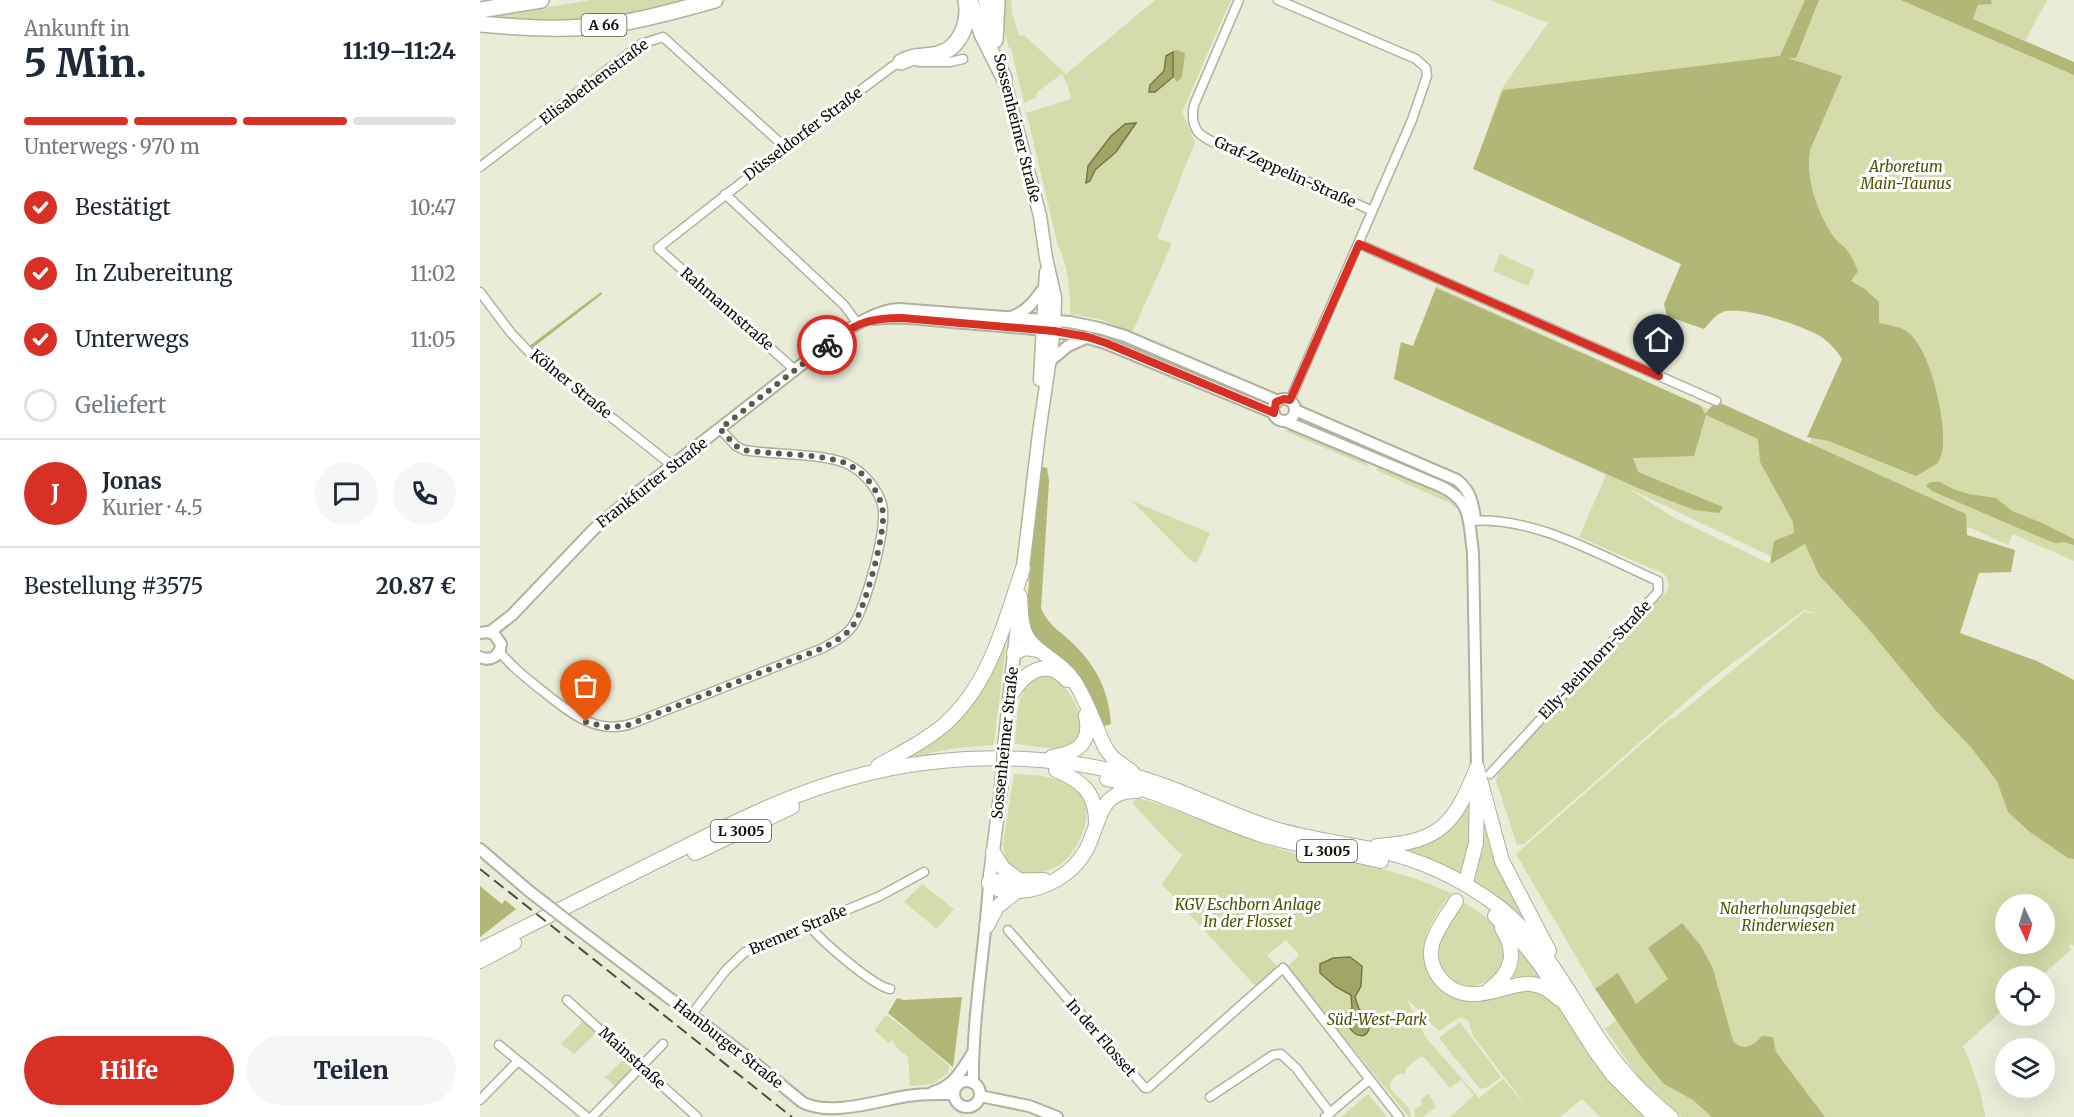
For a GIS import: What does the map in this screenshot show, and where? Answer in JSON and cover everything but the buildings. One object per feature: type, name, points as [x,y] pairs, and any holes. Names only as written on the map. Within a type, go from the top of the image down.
[{"type":"highway","points":[[480,10],[541,0]]},
{"type":"highway","name":"A 66","points":[[480,24],[543,28],[612,25],[653,17],[715,0]]},
{"type":"highway","points":[[900,62],[908,58],[938,54],[952,45],[965,28],[968,0]]},
{"type":"highway","points":[[968,0],[1004,78]]},
{"type":"highway","points":[[995,40],[997,0]]},
{"type":"highway","points":[[480,34],[567,33],[612,25]]},
{"type":"highway","points":[[865,773],[934,732],[968,698],[986,669],[1000,638],[1023,567]]},
{"type":"highway","points":[[1020,596],[1025,632],[1039,650],[1054,660],[1075,682],[1109,754],[1141,778]]},
{"type":"highway","points":[[1014,653],[1024,648],[1039,650]]},
{"type":"highway","points":[[1010,697],[1020,681],[1038,669],[1050,669],[1057,672],[1075,691],[1088,724],[1084,743],[1068,754],[1042,759]]},
{"type":"highway","name":"L 3005","points":[[480,950],[730,825],[793,797],[865,773],[948,759],[991,757],[1042,759],[1084,765],[1141,778],[1278,830],[1390,853],[1425,865],[1457,880],[1486,897],[1531,938],[1564,982],[1612,1058],[1640,1090],[1671,1117]]},
{"type":"highway","name":"L 3005","points":[[480,961],[728,837],[796,805],[830,793],[898,775],[948,768],[991,766],[1056,770],[1115,781],[1154,792],[1275,839],[1315,849],[1374,859],[1416,871],[1465,895],[1495,916],[1531,952],[1613,1075],[1655,1117]]},
{"type":"highway","points":[[1056,770],[1076,779],[1086,789],[1094,807],[1096,823]]},
{"type":"highway","points":[[1363,848],[1403,844],[1432,834],[1444,826],[1459,809],[1484,771]]},
{"type":"highway","points":[[1467,878],[1474,852],[1484,771]]},
{"type":"highway","points":[[1484,771],[1502,861],[1564,982]]},
{"type":"highway","points":[[989,884],[997,890],[1018,886],[1044,886],[1075,865],[1084,853],[1101,810],[1116,794],[1131,790],[1154,792]]},
{"type":"highway","points":[[993,852],[1018,886]]},
{"type":"highway","points":[[987,926],[996,907],[1018,886]]},
{"type":"highway","points":[[1456,901],[1433,940],[1431,956],[1433,967],[1442,981],[1454,990],[1470,994],[1521,983],[1540,986],[1555,995],[1570,1011]]},
{"type":"highway","points":[[1486,992],[1505,975],[1511,955],[1508,938],[1495,916]]},
{"type":"main road","name":"Sossenheimer Straße","points":[[985,0],[1040,216],[1046,258],[1054,290],[989,884]]},
{"type":"main road","name":"Sossenheimer Straße","points":[[1039,432],[1050,361],[1045,286],[1046,258]]},
{"type":"street","name":"Graf-Zeppelin-Straße","points":[[1239,0],[1194,105],[1192,122],[1197,130],[1226,147],[1372,211]]},
{"type":"street","points":[[1278,0],[1416,59],[1426,68],[1427,76],[1412,120],[1288,403],[1291,418],[1285,420]]},
{"type":"street","name":"Elisabethenstraße","points":[[480,167],[641,44],[663,37],[786,148]]},
{"type":"street","points":[[900,62],[933,63],[963,59]]},
{"type":"street","name":"Düsseldorfer Straße","points":[[658,248],[725,194],[900,62]]},
{"type":"street","points":[[725,194],[844,305],[860,323]]},
{"type":"street","points":[[1359,244],[1716,401]]},
{"type":"street","name":"Rahmannstraße","points":[[658,248],[795,370]]},
{"type":"street","points":[[1008,318],[1024,312],[1045,286]]},
{"type":"street","name":"Kölner Straße","points":[[480,292],[511,333],[530,353],[673,466]]},
{"type":"street","name":"Frankfurter Straße","points":[[487,657],[501,644],[489,634],[512,615],[594,528],[795,370],[860,323],[881,312],[893,309],[1008,318],[1049,325]]},
{"type":"street","name":"Frankfurter Straße","points":[[860,323],[876,319],[902,318],[1049,325]]},
{"type":"street","points":[[1049,325],[1088,337],[1178,373],[1274,413],[1279,419],[1449,490],[1464,503],[1472,520]]},
{"type":"street","points":[[1049,325],[1099,328],[1125,336],[1288,403],[1464,485],[1470,497],[1472,520],[1484,771]]},
{"type":"street","points":[[1050,361],[1068,346],[1088,337]]},
{"type":"street","points":[[1178,373],[1180,369],[1187,366],[1198,367]]},
{"type":"street","points":[[1274,413],[1274,408],[1288,403]]},
{"type":"street","points":[[487,657],[512,666],[572,714],[586,722],[607,727],[626,726],[823,648],[852,629],[865,599],[884,520],[882,504],[872,485],[862,473],[843,461],[744,450],[736,446],[720,429]]},
{"type":"street","name":"Elly-Beinhorn-Straße","points":[[1472,520],[1513,523],[1537,528],[1658,581],[1659,588],[1651,600],[1484,771]]},
{"type":"street","name":"Hamburger Straße","points":[[480,849],[573,926],[692,1014],[812,1108],[821,1111],[925,1094],[954,1094]]},
{"type":"street","name":"Bremer Straße","points":[[692,1014],[726,970],[745,952],[880,896],[924,872]]},
{"type":"street","name":"Sossenheimer Straße","points":[[980,1096],[978,1087],[969,1082],[987,926],[989,884]]},
{"type":"street","points":[[809,925],[841,956],[879,986],[890,989]]},
{"type":"street","name":"In der Flosset","points":[[1008,930],[1147,1089],[1283,968],[1369,1080]]},
{"type":"street","name":"Mainstraße","points":[[567,1000],[697,1117]]},
{"type":"street","points":[[591,1117],[663,1044]]},
{"type":"street","points":[[499,1046],[587,1117]]},
{"type":"street","points":[[925,1094],[949,1084],[957,1077],[972,1054]]},
{"type":"street","points":[[1210,1097],[1273,1055],[1281,1054],[1296,1068],[1328,1115],[1369,1080],[1399,1117]]},
{"type":"street","points":[[480,1100],[518,1061]]},
{"type":"street","points":[[969,1082],[957,1086],[954,1094],[956,1101],[966,1112],[980,1096],[1029,1106],[1057,1117]]},
{"type":"green space","points":[[591,0],[692,0],[603,19],[550,23],[488,17]]},
{"type":"green space","points":[[1001,0],[1011,0],[1012,13],[1019,36],[1024,35],[1066,74],[1155,0],[1231,0],[1182,112],[1195,142],[1157,238],[1172,243],[1132,333],[1103,320],[1070,314],[1067,271],[1058,246],[1026,113],[1071,99],[1068,86],[1062,74],[1037,92],[1036,97],[1024,103],[1011,48],[1009,48],[1002,23]],"holes":[[[1125,124],[1106,161],[1095,170],[1088,166],[1111,136]]]},
{"type":"green space","points":[[1491,0],[1913,0],[2074,69],[2074,561],[2013,534],[2008,545],[1973,529],[1931,515],[1825,575],[2074,693],[2074,946],[2072,944],[2068,946],[2072,949],[2052,966],[1995,966],[1995,1017],[1963,1046],[1977,1081],[1985,1117],[1682,1117],[1639,1078],[1605,1029],[1617,1019],[1598,987],[1595,989],[1516,854],[1670,719],[1804,612],[1819,614],[1804,610],[1714,677],[1524,844],[1517,845],[1496,781],[1500,769],[1668,590],[1669,585],[1665,575],[1659,571],[1579,537],[1606,475],[1394,379],[1401,342],[1413,346],[1436,286],[1805,453],[1860,336],[1477,160],[1501,90],[1548,23]],"holes":[[[1628,488],[1768,555],[1774,561],[1770,564],[1671,516]]]},
{"type":"green space","points":[[1991,0],[2047,0],[2025,41],[1973,19],[1978,5],[1991,4]]},
{"type":"green space","points":[[1500,254],[1535,270],[1528,286],[1493,271]]},
{"type":"green space","points":[[1077,326],[1100,331],[1177,362],[1174,366],[1109,338],[1076,330]]},
{"type":"green space","points":[[1298,414],[1455,482],[1460,488],[1295,420]]},
{"type":"green space","points":[[1290,427],[1366,461],[1367,466],[1285,431]]},
{"type":"green space","points":[[1382,466],[1447,495],[1460,511],[1450,503],[1376,470]]},
{"type":"green space","points":[[1132,501],[1210,533],[1197,563],[1190,560]]},
{"type":"green space","points":[[1007,637],[994,743],[955,748],[897,760],[925,744]]},
{"type":"green space","points":[[1044,675],[1054,679],[1072,697],[1078,708],[1080,731],[1075,740],[1061,747],[1048,748],[1015,744],[1019,703],[1028,686],[1035,679]]},
{"type":"green space","points":[[1014,774],[1046,777],[1070,784],[1076,788],[1086,805],[1084,826],[1076,847],[1063,862],[1043,872],[1020,875],[1007,862],[1003,844]]},
{"type":"green space","points":[[1473,787],[1470,838],[1462,873],[1428,859],[1389,848],[1420,845]]},
{"type":"green space","points":[[1138,798],[1157,803],[1286,851],[1389,871],[1451,893],[1428,931],[1423,951],[1429,972],[1441,989],[1454,997],[1468,999],[1526,987],[1540,991],[1563,1013],[1595,1064],[1602,1068],[1651,1117],[1600,1117],[1582,1099],[1560,1117],[1450,1117],[1474,1095],[1461,1080],[1450,1088],[1424,1057],[1420,1057],[1406,1068],[1405,1074],[1398,1074],[1390,1086],[1406,1105],[1411,1117],[1409,1117],[1287,967],[1299,955],[1286,940],[1267,955],[1278,968],[1257,988],[1162,884],[1183,854],[1178,852],[1132,803]],"holes":[[[1406,998],[1439,1031],[1460,1017],[1468,1020],[1473,1036],[1528,1108],[1503,1079],[1479,1098],[1426,1038]]]},
{"type":"green space","points":[[1483,808],[1538,936],[1493,894],[1473,882]]},
{"type":"green space","points":[[922,884],[954,909],[937,929],[904,902]]},
{"type":"green space","points":[[1463,902],[1491,922],[1499,931],[1505,945],[1504,958],[1499,969],[1490,979],[1479,985],[1467,986],[1455,983],[1444,973],[1437,953],[1448,923]]},
{"type":"green space","points":[[1511,938],[1556,994],[1499,985]]},
{"type":"green space","points":[[886,1015],[920,1040],[949,1066],[948,1073],[933,1084],[910,1086],[908,1057],[897,1048],[892,1040],[889,1043],[875,1031]]},
{"type":"green space","points":[[584,1020],[597,1032],[574,1054],[561,1044]]},
{"type":"green space","points":[[1460,1022],[1501,1077],[1488,1087],[1480,1089],[1439,1038]]},
{"type":"green space","points":[[628,1055],[641,1067],[619,1090],[605,1077]]},
{"type":"green space","points":[[1368,1094],[1387,1117],[1341,1117]]},
{"type":"green space","points":[[1429,1094],[1436,1107],[1423,1117],[1415,1117],[1414,1109],[1421,1106],[1421,1099]]},
{"type":"shaded area","points":[[1805,0],[1819,0],[1796,58],[1788,58],[1842,76],[1810,150],[1809,172],[1814,195],[1828,227],[1848,252],[1858,271],[1851,281],[1865,289],[1879,302],[1879,323],[1903,329],[1918,343],[1930,370],[1939,403],[1943,433],[1941,454],[1938,463],[1916,476],[1829,441],[1807,437],[1842,359],[1823,338],[1788,323],[1742,311],[1721,313],[1704,329],[1667,316],[1664,304],[1681,264],[1473,169],[1503,90],[1780,56]]},
{"type":"shaded area","points":[[1901,0],[1991,0],[1992,4],[1978,5],[1973,19],[2074,62],[2074,75]]},
{"type":"shaded area","points":[[1176,50],[1185,53],[1182,77],[1177,82],[1173,77],[1173,52]]},
{"type":"shaded area","points":[[1173,52],[1173,77],[1155,92],[1149,92],[1150,85],[1164,71],[1166,56]]},
{"type":"shaded area","points":[[1136,123],[1116,152],[1095,170],[1090,181],[1086,183],[1088,166],[1111,136],[1125,124]]},
{"type":"shaded area","points":[[1436,288],[1701,406],[1705,414],[1716,401],[1966,514],[1967,535],[2015,550],[2011,572],[1979,573],[1960,633],[2037,661],[2074,680],[2074,859],[2068,858],[2030,832],[2008,812],[1997,781],[1970,746],[1938,713],[1865,625],[1819,575],[1805,544],[1770,564],[1774,541],[1794,533],[1793,522],[1760,462],[1758,439],[1706,415],[1694,456],[1633,458],[1638,472],[1723,507],[1719,513],[1694,510],[1638,488],[1394,379],[1401,342],[1413,346]]},
{"type":"shaded area","points":[[601,292],[602,294],[530,350],[528,347]]},
{"type":"shaded area","points":[[1042,467],[1047,468],[1049,481],[1041,608],[1049,622],[1077,648],[1093,667],[1110,711],[1111,724],[1104,726],[1033,637],[1026,619],[1038,470]]},
{"type":"shaded area","points":[[1930,482],[1940,482],[1969,494],[1996,498],[2012,511],[2074,539],[2074,545],[2063,542],[2055,543],[1932,491],[1926,486]]},
{"type":"shaded area","points":[[480,886],[502,904],[505,900],[516,909],[480,937]]},
{"type":"shaded area","points":[[1682,923],[1701,946],[1713,969],[1733,1041],[1744,1047],[1756,1043],[1762,1036],[1773,1037],[1776,1052],[1825,1117],[1712,1117],[1693,1100],[1664,1084],[1643,1059],[1595,989],[1618,973],[1636,1004],[1668,979],[1648,948]]},
{"type":"shaded area","points":[[1350,957],[1362,966],[1361,986],[1355,997],[1359,1009],[1366,1014],[1369,1024],[1368,1031],[1361,1036],[1351,1030],[1347,1023],[1346,1013],[1352,1008],[1351,995],[1336,987],[1320,973],[1320,964],[1333,958]]},
{"type":"shaded area","points":[[962,997],[953,1067],[888,1013],[897,998],[904,1000]]},
{"type":"railway","points":[[480,869],[792,1117]]},
{"type":"way so far","points":[[586,722],[597,726],[626,726],[823,648],[852,629],[865,599],[884,520],[882,504],[872,485],[862,473],[843,461],[744,450],[736,446],[720,429],[827,345]]},
{"type":"route","points":[[827,345],[861,322],[886,318],[1066,333],[1106,343],[1274,413],[1276,402],[1281,399],[1290,400],[1359,244],[1659,376]]},
{"type":"park label","name":"Arboretum Main-Taunus","points":[[1906,176]]},
{"type":"park label","name":"KGV Eschborn Anlage In der Flosset","points":[[1248,914]]},
{"type":"park label","name":"Naherholungsgebiet Rinderwiesen","points":[[1788,918]]},
{"type":"park label","name":"Süd-West-Park","points":[[1377,1020]]}]
